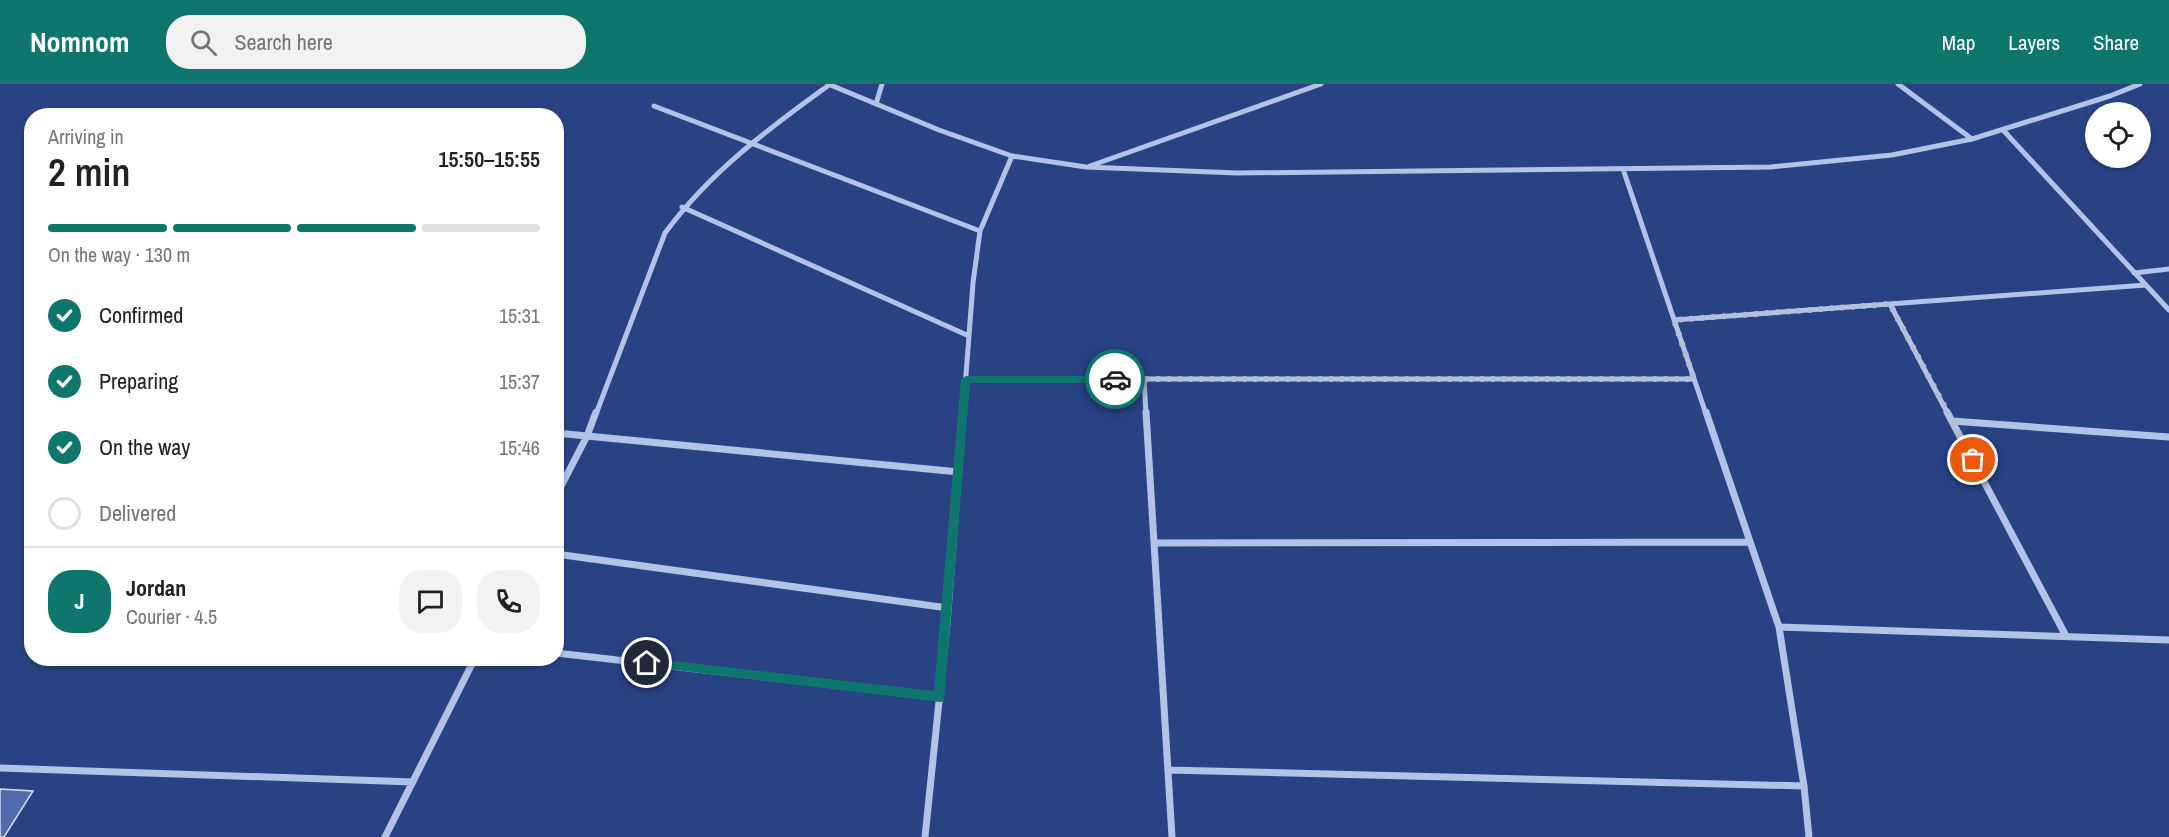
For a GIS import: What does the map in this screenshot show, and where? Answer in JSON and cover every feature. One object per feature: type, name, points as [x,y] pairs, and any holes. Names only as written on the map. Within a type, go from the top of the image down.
[{"type":"street","points":[[564,481],[587,436],[665,233],[682,207],[749,143],[828,84],[1012,156],[1086,167],[1237,173],[1771,167],[1892,155],[1972,139],[2110,96],[2139,84]]},
{"type":"street","points":[[876,104],[882,84]]},
{"type":"street","points":[[1086,167],[1321,84]]},
{"type":"street","points":[[1898,84],[1972,139]]},
{"type":"street","points":[[654,106],[980,231]]},
{"type":"street","points":[[2003,130],[2169,310]]},
{"type":"street","points":[[925,837],[940,697],[969,336],[980,231],[1012,156]]},
{"type":"street","points":[[1623,169],[1779,627],[1804,786],[1809,837]]},
{"type":"street","points":[[682,207],[969,336]]},
{"type":"street","points":[[2134,273],[2169,269]]},
{"type":"street","points":[[1674,320],[2146,285]]},
{"type":"street","points":[[1890,304],[2066,636]]},
{"type":"street","points":[[966,379],[1694,379]]},
{"type":"street","points":[[1144,379],[1172,837]]},
{"type":"street","points":[[1952,421],[2169,436]]},
{"type":"street","points":[[564,434],[959,472]]},
{"type":"street","points":[[1154,543],[1750,542]]},
{"type":"street","points":[[564,555],[948,608]]},
{"type":"street","points":[[1779,627],[2169,640]]},
{"type":"street","points":[[564,654],[940,697]]},
{"type":"street","points":[[385,837],[472,666]]},
{"type":"street","points":[[0,768],[413,782]]},
{"type":"street","points":[[1168,770],[1804,786]]},
{"type":"building","points":[[0,789],[33,791],[4,837],[0,837]]},
{"type":"way so far","points":[[1115,379],[1694,379],[1674,320],[1890,304],[1973,460]]},
{"type":"route","points":[[647,663],[940,697],[966,379],[1115,379]]}]
